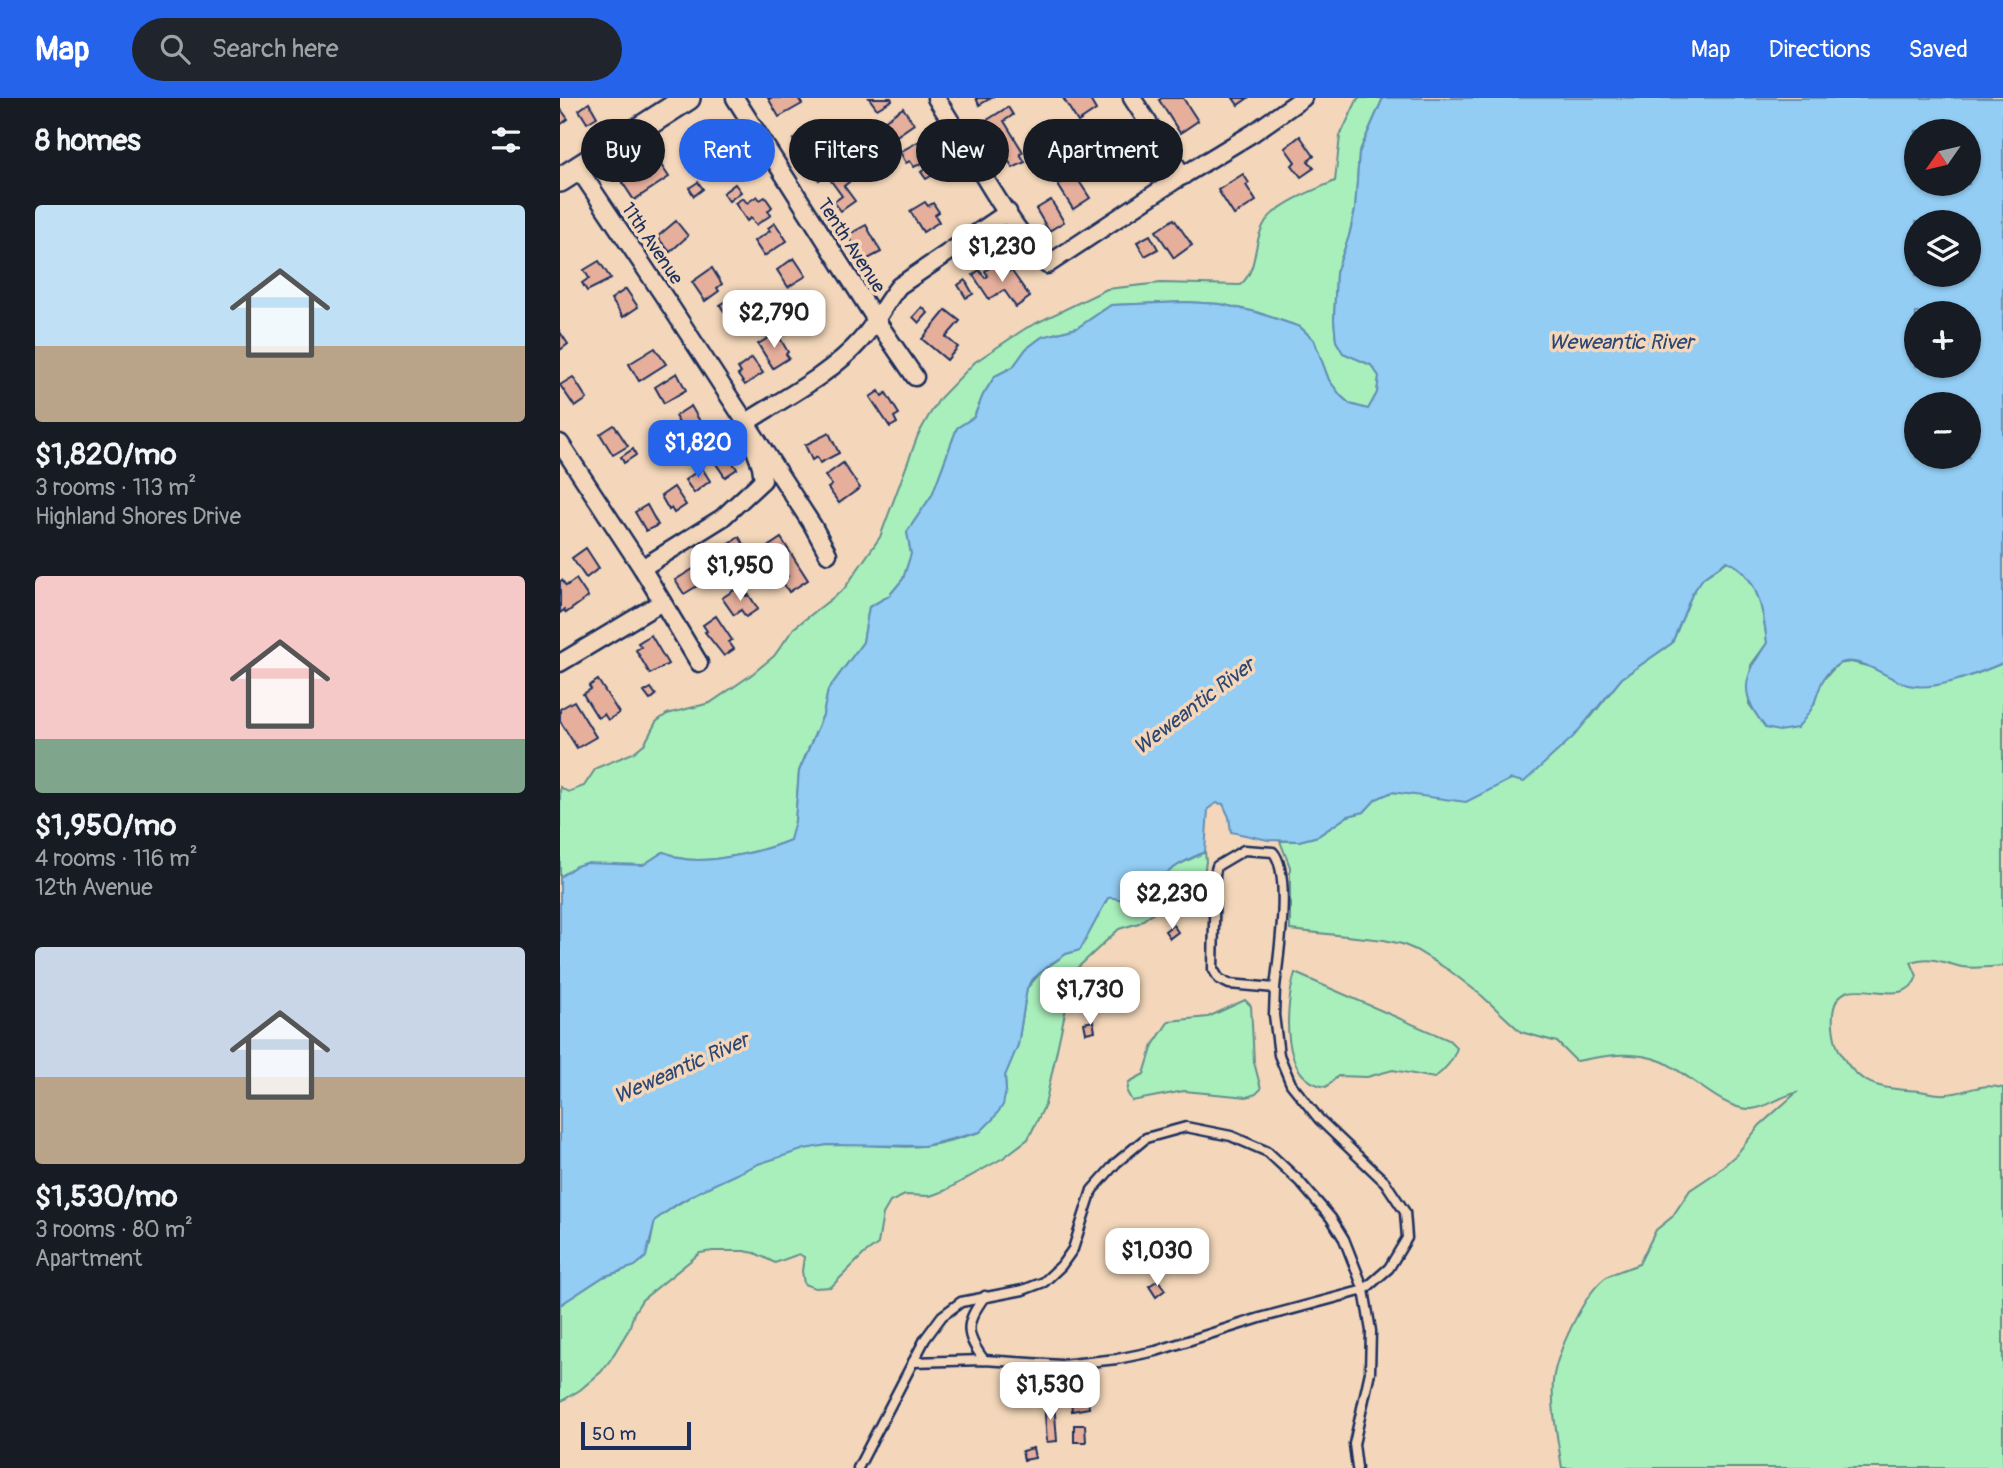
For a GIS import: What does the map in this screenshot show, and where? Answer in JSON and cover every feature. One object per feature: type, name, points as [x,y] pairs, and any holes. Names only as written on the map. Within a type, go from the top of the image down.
[{"type":"street","points":[[569,174],[688,98]]},
{"type":"street","name":"Tenth Avenue","points":[[735,98],[915,377]]},
{"type":"street","points":[[936,98],[1008,212],[1034,251],[1047,265],[1174,182]]},
{"type":"street","points":[[1132,98],[1146,119]]},
{"type":"street","points":[[1183,176],[1303,98]]},
{"type":"street","name":"11th Avenue","points":[[569,174],[671,307],[813,526],[828,554]]},
{"type":"street","points":[[642,568],[722,518],[763,480],[745,423],[846,355],[863,338],[899,286],[1008,212]]},
{"type":"street","points":[[560,443],[642,568],[699,663]]},
{"type":"street","points":[[560,663],[662,602]]},
{"type":"lane","points":[[913,1362],[984,1360],[1061,1365],[1116,1359],[1363,1290],[1389,1268],[1406,1238],[1405,1212],[1385,1182],[1319,1119],[1291,1084],[1279,1055],[1274,1015],[1281,932],[1282,888],[1279,858],[1273,852],[1244,850],[1217,866],[1213,969],[1219,979],[1229,984],[1275,988]]},
{"type":"lane","points":[[858,1468],[925,1339],[942,1316],[961,1302],[1023,1290],[1044,1282],[1061,1266],[1073,1249],[1092,1190],[1116,1163],[1146,1138],[1186,1127],[1231,1136],[1268,1152],[1299,1181],[1345,1239],[1363,1290],[1371,1331],[1370,1372],[1354,1444],[1357,1468]]},
{"type":"lane","points":[[984,1360],[969,1336],[969,1321],[985,1296]]},
{"type":"green space","points":[[1358,98],[1383,98],[1359,153],[1355,210],[1336,273],[1334,320],[1336,341],[1343,353],[1371,365],[1379,376],[1377,393],[1368,410],[1350,404],[1341,396],[1329,380],[1314,340],[1300,327],[1256,312],[1220,304],[1186,302],[1111,305],[1077,328],[1042,337],[1026,349],[1013,367],[995,376],[974,417],[957,428],[932,495],[907,532],[911,554],[903,579],[889,596],[869,607],[863,642],[828,690],[823,715],[799,771],[791,840],[751,852],[705,860],[679,858],[663,852],[643,865],[576,866],[560,877],[560,787],[568,792],[584,786],[596,768],[633,753],[645,743],[656,722],[667,714],[710,703],[751,675],[774,656],[794,628],[844,589],[880,537],[918,435],[928,417],[940,398],[975,362],[1026,328],[1107,289],[1161,283],[1240,285],[1250,272],[1260,232],[1269,217],[1296,198],[1335,181],[1340,136]]},
{"type":"green space","points":[[1728,561],[1738,567],[1753,585],[1764,620],[1767,643],[1751,665],[1749,704],[1766,728],[1814,705],[1819,684],[1838,664],[1851,662],[1871,667],[1908,685],[1976,674],[2003,663],[2003,966],[1967,968],[1931,959],[1911,962],[1917,976],[1910,987],[1899,992],[1846,992],[1838,999],[1833,1018],[1836,1042],[1846,1063],[1872,1084],[1939,1094],[1987,1086],[2003,1088],[2003,1468],[1562,1468],[1554,1413],[1553,1381],[1560,1355],[1581,1308],[1599,1283],[1608,1276],[1639,1264],[1656,1230],[1672,1217],[1690,1190],[1736,1155],[1760,1125],[1796,1093],[1757,1108],[1740,1108],[1728,1104],[1661,1061],[1618,1055],[1576,1061],[1557,1042],[1521,1032],[1481,995],[1416,950],[1384,940],[1290,930],[1290,867],[1280,841],[1299,841],[1318,836],[1348,816],[1364,812],[1376,799],[1392,792],[1431,796],[1490,788],[1511,779],[1591,717],[1622,678],[1672,643],[1692,594],[1703,578]]},
{"type":"green space","points":[[1205,852],[1203,883],[1194,894],[1165,904],[1139,923],[1119,929],[1074,971],[1045,1105],[1028,1139],[1003,1158],[944,1191],[930,1196],[905,1195],[890,1202],[883,1214],[878,1244],[831,1287],[815,1288],[804,1284],[804,1257],[799,1254],[775,1263],[755,1253],[744,1251],[700,1253],[642,1300],[629,1329],[601,1372],[580,1390],[560,1402],[560,1305],[603,1277],[621,1271],[650,1245],[655,1220],[713,1184],[782,1155],[838,1144],[923,1146],[980,1132],[1006,1091],[1007,1065],[1018,1045],[1027,988],[1042,971],[1066,954],[1080,950],[1108,897],[1125,900],[1151,889],[1161,877],[1178,865]]},
{"type":"green space","points":[[1295,973],[1449,1040],[1457,1048],[1453,1057],[1434,1078],[1393,1070],[1367,1077],[1338,1076],[1326,1087],[1311,1081],[1300,1071],[1289,1040],[1289,1004]]},
{"type":"green space","points":[[1245,1000],[1251,1006],[1254,1062],[1261,1089],[1256,1094],[1247,1097],[1184,1091],[1132,1101],[1127,1092],[1129,1082],[1144,1074],[1153,1045],[1169,1021],[1208,1017]]},
{"type":"water","name":"Weweantic River","points":[[1383,98],[2003,98],[2003,663],[1944,684],[1919,686],[1900,682],[1863,664],[1845,662],[1827,674],[1811,709],[1797,728],[1779,731],[1766,728],[1751,705],[1747,686],[1753,666],[1767,643],[1764,619],[1758,596],[1746,575],[1727,561],[1703,578],[1692,594],[1672,643],[1622,678],[1574,736],[1524,782],[1511,779],[1466,802],[1392,792],[1376,799],[1364,812],[1348,816],[1318,836],[1299,841],[1268,840],[1231,832],[1229,817],[1223,804],[1216,803],[1208,809],[1205,852],[1172,869],[1136,898],[1108,898],[1080,950],[1066,954],[1033,979],[1027,988],[1018,1045],[1005,1076],[1003,1105],[980,1132],[924,1146],[827,1145],[758,1164],[677,1204],[655,1220],[646,1257],[635,1266],[603,1277],[560,1305],[560,877],[586,863],[643,865],[663,852],[679,858],[704,860],[751,852],[790,840],[795,821],[799,771],[823,715],[828,690],[863,642],[869,607],[889,596],[903,579],[911,554],[907,532],[932,495],[957,428],[974,417],[995,376],[1013,367],[1026,349],[1042,337],[1077,328],[1111,305],[1186,302],[1220,304],[1256,312],[1300,327],[1314,340],[1329,380],[1341,396],[1350,404],[1368,409],[1377,393],[1379,376],[1371,365],[1343,353],[1336,341],[1334,320],[1336,273],[1355,210],[1359,153]]},
{"type":"building","points":[[768,98],[798,98],[802,104],[779,117]]},
{"type":"building","points":[[869,98],[891,98],[892,100],[877,109]]},
{"type":"building","points":[[976,98],[991,98],[979,105]]},
{"type":"building","points":[[1063,98],[1089,98],[1096,110],[1082,119],[1076,119]]},
{"type":"building","points":[[1183,98],[1198,121],[1183,131],[1183,119],[1171,119],[1159,100]]},
{"type":"building","points":[[1233,98],[1248,98],[1238,105]]},
{"type":"building","points":[[589,103],[597,117],[585,119],[579,110]]},
{"type":"building","points":[[1008,107],[1013,115],[1007,119],[989,119]]},
{"type":"building","points":[[560,108],[568,119],[560,125]]},
{"type":"building","points":[[903,108],[914,124],[902,132],[902,119],[887,119]]},
{"type":"building","points":[[1009,129],[1023,152],[1020,154],[1023,163],[1013,168],[1009,162]]},
{"type":"building","points":[[1300,136],[1314,156],[1308,161],[1314,168],[1301,177],[1285,148]]},
{"type":"building","points":[[916,143],[916,166],[910,161],[906,163],[902,151]]},
{"type":"building","points":[[1243,174],[1256,201],[1234,215],[1218,190]]},
{"type":"building","points":[[622,182],[661,182],[634,200]]},
{"type":"building","points":[[698,182],[703,189],[694,196],[689,188]]},
{"type":"building","points":[[832,182],[849,182],[844,186],[855,201],[841,211],[834,202],[842,196]]},
{"type":"building","points":[[1063,182],[1080,182],[1090,198],[1073,209],[1058,185]]},
{"type":"building","points":[[735,184],[741,192],[729,201],[723,193]]},
{"type":"building","points":[[757,196],[760,200],[765,197],[772,207],[768,211],[771,215],[756,225],[751,218],[747,221],[735,203],[743,198],[747,203]]},
{"type":"building","points":[[1051,200],[1064,222],[1049,231],[1036,209]]},
{"type":"building","points":[[925,202],[928,206],[933,203],[939,212],[935,215],[939,222],[923,232],[910,211]]},
{"type":"building","points":[[1174,219],[1192,245],[1174,258],[1156,231]]},
{"type":"building","points":[[676,221],[688,236],[670,252],[657,237]]},
{"type":"building","points":[[775,223],[787,241],[764,256],[754,241],[770,231],[768,228]]},
{"type":"building","points":[[866,225],[881,252],[866,260],[862,254],[860,256],[848,235]]},
{"type":"building","points":[[1150,235],[1158,249],[1145,256],[1137,242]]},
{"type":"building","points":[[794,258],[806,276],[788,287],[777,270]]},
{"type":"building","points":[[1000,260],[1008,272],[1011,270],[1030,297],[1016,307],[1004,290],[989,299],[973,275],[979,270],[985,278],[988,276],[985,271]]},
{"type":"building","points":[[599,261],[611,279],[587,291],[582,283],[589,278],[584,270]]},
{"type":"building","points":[[712,268],[722,284],[717,288],[719,291],[705,301],[692,282]]},
{"type":"building","points":[[965,280],[973,294],[966,298],[958,285]]},
{"type":"building","points":[[626,289],[638,307],[623,317],[611,299]]},
{"type":"building","points":[[739,293],[752,312],[732,324],[720,305]]},
{"type":"building","points":[[922,307],[928,313],[919,323],[913,317]]},
{"type":"building","points":[[946,310],[960,321],[946,337],[958,347],[947,360],[922,339]]},
{"type":"building","points":[[560,332],[568,344],[560,350]]},
{"type":"building","points":[[777,333],[789,358],[773,368],[758,344]]},
{"type":"building","points":[[655,348],[666,364],[639,381],[629,364]]},
{"type":"building","points":[[752,358],[763,373],[745,385],[738,375],[741,373],[738,368]]},
{"type":"building","points":[[677,373],[686,390],[664,403],[655,387]]},
{"type":"building","points":[[573,377],[587,399],[575,407],[560,385]]},
{"type":"building","points":[[879,391],[882,396],[886,393],[899,414],[894,417],[897,423],[890,427],[870,397]]},
{"type":"building","points":[[691,406],[701,423],[685,433],[675,416]]},
{"type":"building","points":[[614,425],[628,446],[613,455],[600,434]]},
{"type":"building","points":[[829,433],[839,453],[820,463],[817,457],[812,460],[805,445]]},
{"type":"building","points":[[723,442],[736,461],[733,463],[737,469],[725,477],[708,452]]},
{"type":"building","points":[[633,449],[636,455],[624,463],[621,457]]},
{"type":"building","points":[[843,463],[860,488],[839,503],[828,488],[832,485],[825,476]]},
{"type":"building","points":[[702,468],[710,481],[694,493],[685,480]]},
{"type":"building","points":[[674,487],[686,505],[674,513],[671,508],[669,510],[661,496]]},
{"type":"building","points":[[647,505],[658,525],[646,531],[635,512]]},
{"type":"building","points":[[739,537],[752,556],[738,566],[732,558],[725,563],[717,552]]},
{"type":"building","points":[[781,538],[808,580],[789,592],[782,581],[788,576],[766,548]]},
{"type":"building","points":[[586,548],[599,568],[586,578],[572,558]]},
{"type":"building","points":[[693,569],[702,583],[684,594],[675,580]]},
{"type":"building","points":[[576,579],[588,597],[566,613],[564,610],[560,613],[560,581],[566,586]]},
{"type":"building","points":[[739,587],[746,596],[749,595],[758,609],[746,617],[741,610],[734,615],[722,598]]},
{"type":"building","points":[[716,616],[732,640],[729,642],[734,649],[724,656],[705,632],[707,631],[703,625]]},
{"type":"building","points":[[651,635],[668,664],[650,674],[636,650],[641,647],[638,643]]},
{"type":"building","points":[[598,680],[619,713],[608,720],[604,714],[598,718],[583,694]]},
{"type":"building","points":[[651,688],[656,695],[650,700],[644,692]]},
{"type":"building","points":[[574,701],[596,737],[577,748],[560,721],[560,709]]},
{"type":"building","points":[[1173,925],[1178,932],[1170,938],[1165,931]]},
{"type":"building","points":[[1093,1021],[1095,1031],[1086,1033],[1084,1023]]},
{"type":"building","points":[[1152,1231],[1154,1239],[1144,1241],[1143,1233]]},
{"type":"building","points":[[1158,1280],[1165,1290],[1156,1297],[1149,1286]]},
{"type":"building","points":[[1088,1397],[1089,1408],[1072,1411],[1071,1399]]},
{"type":"building","points":[[1054,1401],[1057,1441],[1047,1442],[1044,1402]]},
{"type":"building","points":[[1074,1425],[1085,1425],[1086,1442],[1074,1442]]},
{"type":"building","points":[[1033,1448],[1035,1458],[1024,1460],[1022,1451]]}]
